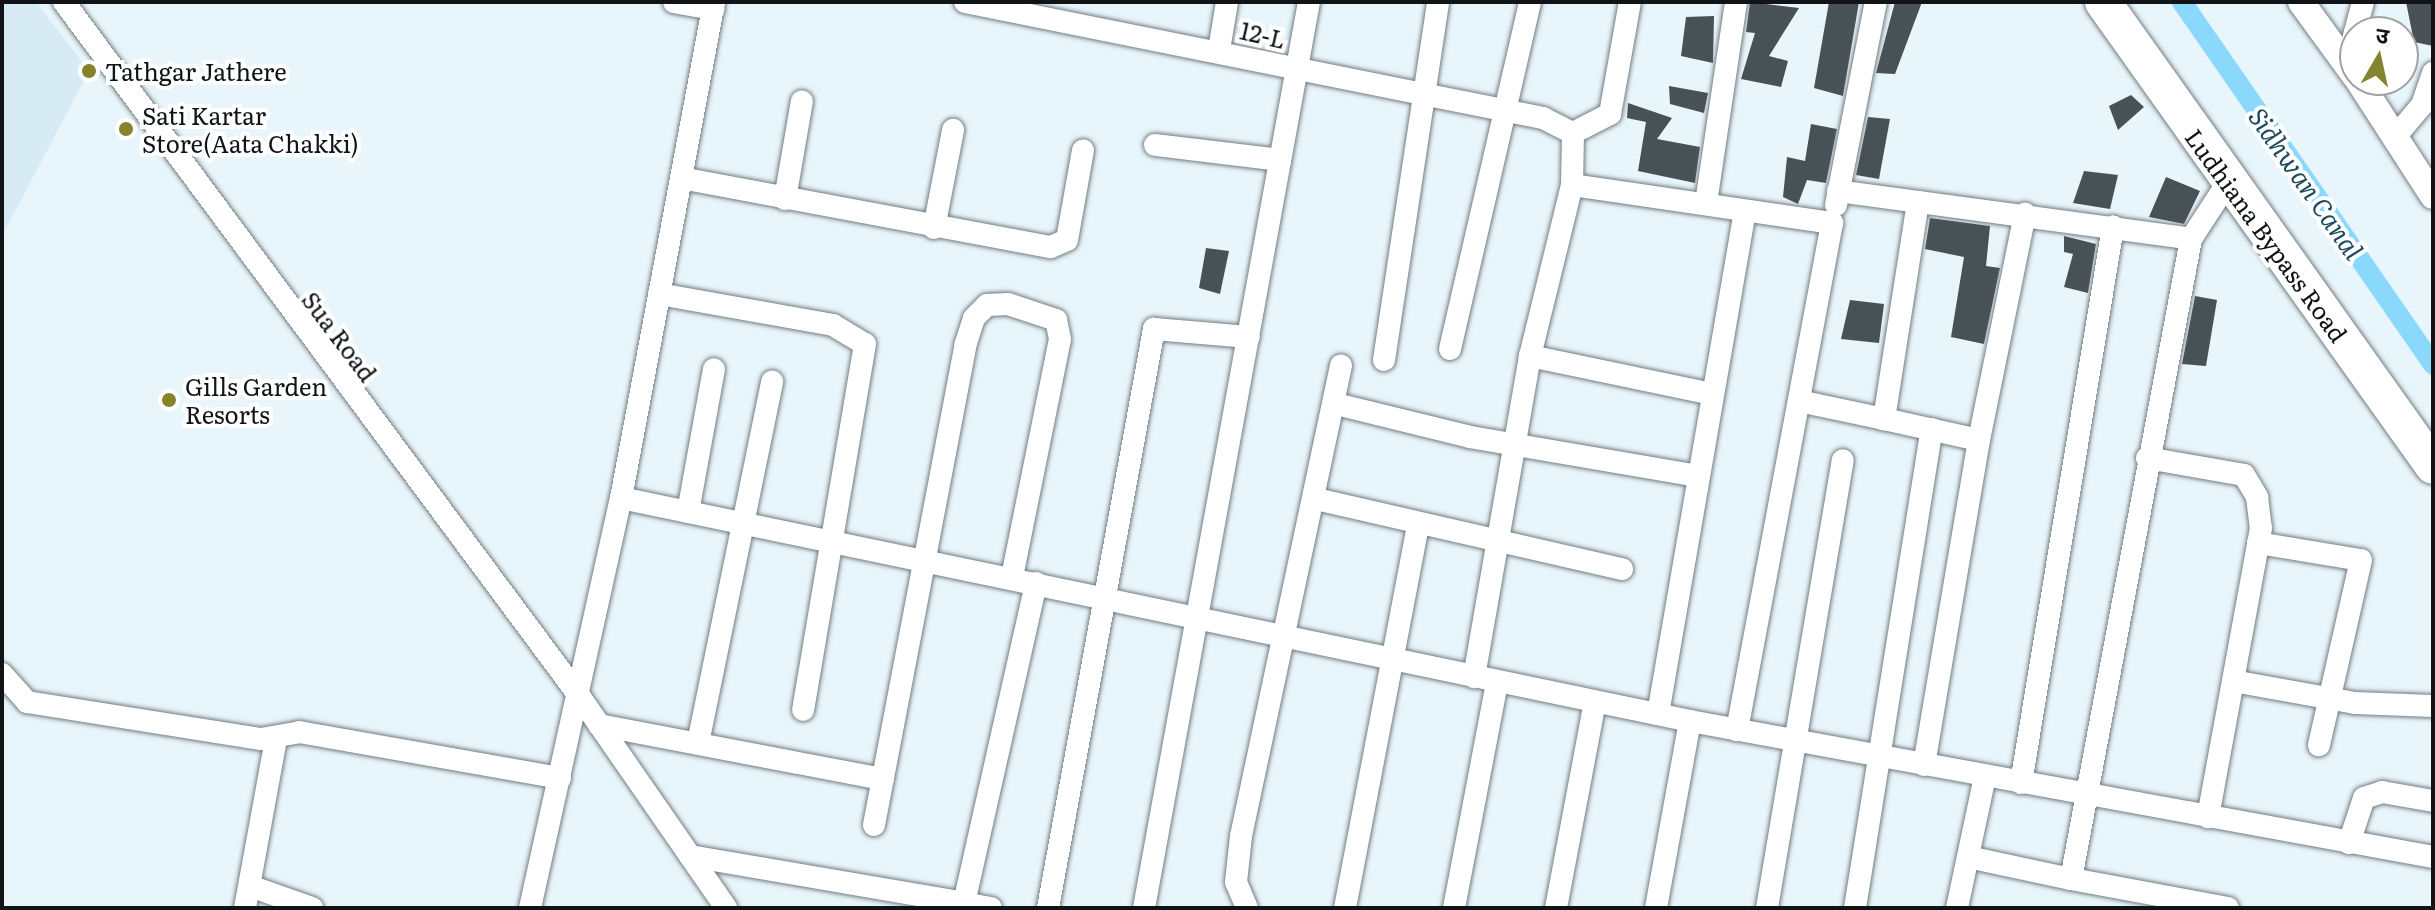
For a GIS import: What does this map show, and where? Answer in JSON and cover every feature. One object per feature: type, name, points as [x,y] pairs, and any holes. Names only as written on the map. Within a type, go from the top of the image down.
[{"type":"highway","name":"Ludhiana Bypass Road","points":[[2103,2],[2228,182],[2433,466]]},
{"type":"highway","name":"Ludhiana Bypass Road","points":[[2130,2],[2433,428]]},
{"type":"street","name":"Sua Road","points":[[64,2],[580,697],[726,908]]},
{"type":"street","points":[[530,908],[580,697],[621,498],[713,6],[674,2]]},
{"type":"street","name":"12-L","points":[[965,2],[1502,108],[1573,133]]},
{"type":"street","points":[[1219,50],[1227,2]]},
{"type":"street","points":[[1144,908],[1200,617],[1309,2]]},
{"type":"street","points":[[1384,360],[1422,91],[1438,2]]},
{"type":"street","points":[[1450,349],[1502,108],[1530,2]]},
{"type":"street","points":[[1474,677],[1518,445],[1530,356],[1572,185],[1573,133],[1610,114],[1630,2]]},
{"type":"street","points":[[1706,203],[1736,2]]},
{"type":"street","points":[[1737,730],[1876,2]]},
{"type":"street","points":[[2301,2],[2339,54]]},
{"type":"street","points":[[2395,137],[2422,105],[2433,73]]},
{"type":"street","points":[[2368,96],[2433,196]]},
{"type":"street","points":[[785,199],[802,101]]},
{"type":"street","points":[[934,228],[953,130]]},
{"type":"street","points":[[1155,145],[1280,160]]},
{"type":"street","points":[[681,178],[1029,247],[1067,240],[1083,150]]},
{"type":"street","points":[[2071,879],[2147,458],[2191,239],[2228,182]]},
{"type":"street","points":[[1572,185],[1832,223]]},
{"type":"street","points":[[1838,191],[2025,214],[2191,239]]},
{"type":"street","points":[[1884,419],[1918,202]]},
{"type":"street","points":[[1658,714],[1745,211]]},
{"type":"street","points":[[1924,765],[1979,440],[2025,214]]},
{"type":"street","points":[[2021,783],[2113,227]]},
{"type":"street","points":[[659,294],[833,325],[865,344],[803,710]]},
{"type":"street","points":[[874,825],[929,561],[974,318],[987,305],[1039,310],[1056,320],[1060,339],[1012,578]]},
{"type":"street","points":[[1048,908],[1154,329],[1249,337]]},
{"type":"street","points":[[1530,356],[1712,394]]},
{"type":"street","points":[[1247,908],[1236,882],[1241,836],[1283,635],[1316,499],[1341,365]]},
{"type":"street","points":[[688,512],[714,369]]},
{"type":"street","points":[[698,743],[747,523],[772,381]]},
{"type":"street","points":[[1799,401],[1979,440]]},
{"type":"street","points":[[1336,404],[1518,445],[1697,476]]},
{"type":"street","points":[[1855,908],[1877,756],[1932,429]]},
{"type":"street","points":[[2147,458],[2244,475],[2257,497],[2258,543],[2208,817]]},
{"type":"street","points":[[1767,908],[1843,460]]},
{"type":"street","points":[[621,498],[1690,721],[2433,857]]},
{"type":"street","points":[[1316,499],[1418,527],[1622,569]]},
{"type":"street","points":[[1345,908],[1418,527]]},
{"type":"street","points":[[2258,543],[2361,560],[2319,745]]},
{"type":"street","points":[[964,903],[1036,583]]},
{"type":"street","points":[[2,674],[27,702],[276,739],[299,732],[560,778]]},
{"type":"street","points":[[2233,681],[2327,699],[2433,706]]},
{"type":"street","points":[[1454,908],[1497,682]]},
{"type":"street","points":[[1556,908],[1595,702]]},
{"type":"street","points":[[1656,908],[1690,721]]},
{"type":"street","points":[[599,725],[883,779]]},
{"type":"street","points":[[245,908],[276,739]]},
{"type":"street","points":[[1957,908],[1985,776]]},
{"type":"street","points":[[2349,843],[2364,798],[2382,792],[2433,801]]},
{"type":"street","points":[[690,856],[991,908]]},
{"type":"street","points":[[1968,857],[2228,908]]},
{"type":"street","points":[[250,886],[312,908]]},
{"type":"shaded area","points":[[2,2],[36,2],[89,71],[2,236]]},
{"type":"building","points":[[1750,2],[1799,8],[1769,56],[1788,61],[1781,87],[1741,79],[1755,33],[1746,32]]},
{"type":"building","points":[[1829,2],[1859,2],[1843,96],[1814,88]]},
{"type":"building","points":[[1895,2],[1922,2],[1895,74],[1876,73]]},
{"type":"building","points":[[2406,2],[2433,3],[2433,46],[2419,43],[2419,16],[2409,16]]},
{"type":"building","points":[[1714,16],[1713,63],[1681,56],[1686,17]]},
{"type":"building","points":[[1669,86],[1708,93],[1704,113],[1670,104]]},
{"type":"building","points":[[2131,95],[2144,107],[2118,130],[2109,106]]},
{"type":"building","points":[[1628,103],[1672,118],[1657,139],[1700,147],[1695,183],[1638,171],[1646,122],[1627,118]]},
{"type":"building","points":[[1868,117],[1890,119],[1879,179],[1856,175]]},
{"type":"building","points":[[1811,124],[1837,129],[1826,183],[1807,180],[1798,204],[1783,197],[1787,157],[1805,161]]},
{"type":"building","points":[[2084,171],[2118,175],[2110,209],[2073,203]]},
{"type":"building","points":[[2166,177],[2200,191],[2184,224],[2149,217]]},
{"type":"building","points":[[1930,218],[1990,226],[1986,266],[2000,268],[1984,344],[1951,337],[1964,257],[1925,249]]},
{"type":"building","points":[[2064,236],[2096,244],[2088,293],[2064,287],[2073,254],[2064,252]]},
{"type":"building","points":[[1206,248],[1229,251],[1220,294],[1199,288]]},
{"type":"building","points":[[2195,296],[2217,300],[2206,366],[2182,364]]},
{"type":"building","points":[[1850,300],[1884,304],[1879,343],[1841,339]]},
{"type":"waterway","name":"Sidhwan Canal","points":[[2182,2],[2433,364]]},
{"type":"place","name":"Tathgar Jathere","points":[[89,71]]},
{"type":"place","name":"Sati Kartar Store(Aata Chakki)","points":[[126,129]]},
{"type":"place","name":"Gills Garden Resorts","points":[[169,400]]}]
